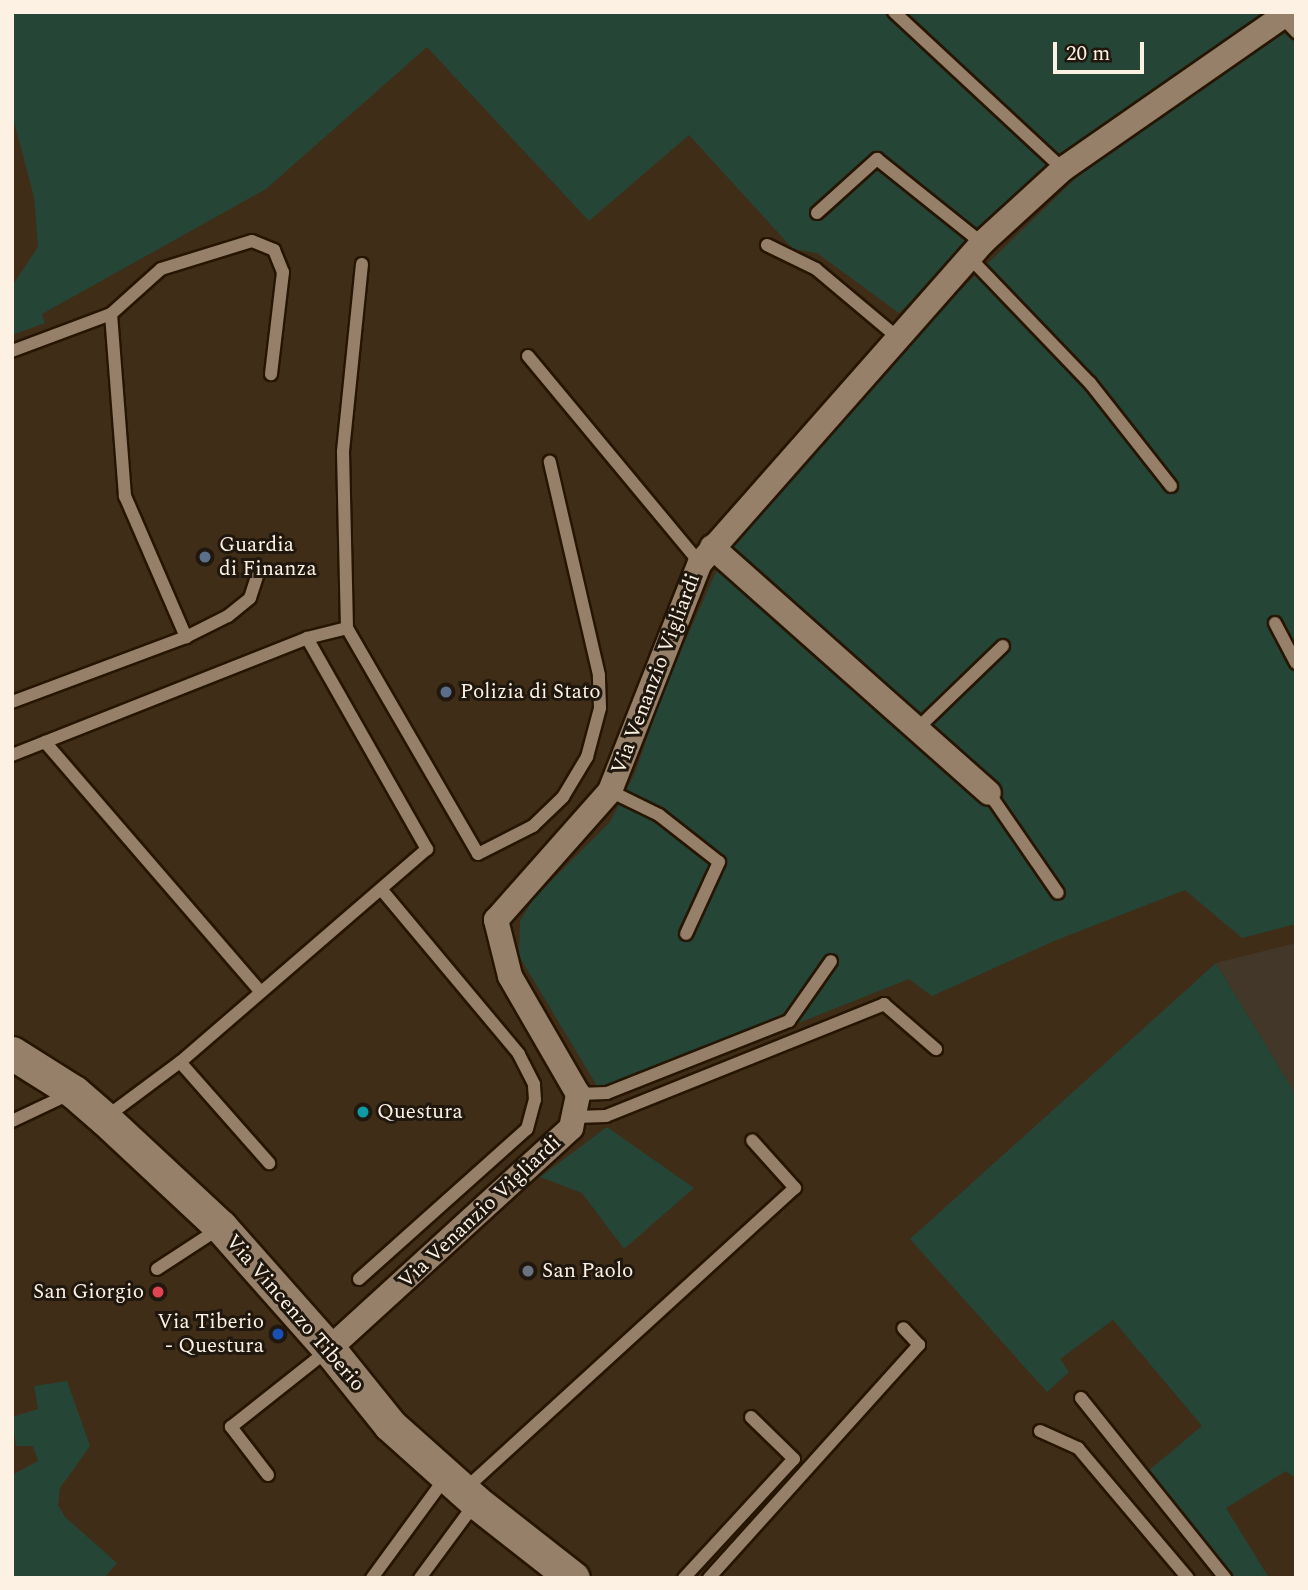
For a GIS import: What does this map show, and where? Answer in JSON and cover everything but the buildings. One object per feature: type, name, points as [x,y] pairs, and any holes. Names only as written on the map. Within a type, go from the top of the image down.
[{"type":"main road","name":"Via Vincenzo Tiberio","points":[[12,1053],[74,1092],[221,1227],[330,1349],[390,1425],[462,1490],[572,1578]]},
{"type":"street","name":"Via Venanzio Vigliardi","points":[[330,1349],[522,1176],[571,1128],[576,1105],[510,976],[496,920],[610,791],[706,555],[976,250],[1063,169],[1289,20]]},
{"type":"street","name":"Via Venanzio Vigliardi","points":[[706,555],[918,728],[989,793]]},
{"type":"lane","points":[[894,12],[1063,169]]},
{"type":"lane","points":[[817,213],[877,159],[976,250],[1090,383],[1171,486]]},
{"type":"lane","points":[[12,351],[111,314],[161,269],[252,241],[274,250],[283,272],[271,374]]},
{"type":"lane","points":[[767,245],[816,269],[897,337]]},
{"type":"lane","points":[[362,264],[343,452],[346,628],[478,854],[533,826],[563,797],[587,757],[600,708],[600,675],[550,462]]},
{"type":"lane","points":[[111,314],[125,496],[186,637]]},
{"type":"lane","points":[[528,356],[706,555]]},
{"type":"lane","points":[[12,702],[186,637],[236,610],[250,598],[258,574]]},
{"type":"lane","points":[[1275,622],[1296,663]]},
{"type":"lane","points":[[12,755],[307,638],[346,628]]},
{"type":"lane","points":[[104,1118],[180,1062],[427,849],[307,638]]},
{"type":"lane","points":[[918,728],[1003,646]]},
{"type":"lane","points":[[45,742],[261,992]]},
{"type":"lane","points":[[610,791],[659,815],[719,862],[686,934]]},
{"type":"lane","points":[[989,793],[1059,893]]},
{"type":"lane","points":[[359,1279],[527,1129],[535,1100],[534,1084],[519,1054],[381,889]]},
{"type":"lane","points":[[576,1105],[789,1021],[831,961]]},
{"type":"lane","points":[[576,1105],[606,1116],[884,1004],[936,1049]]},
{"type":"lane","points":[[180,1062],[270,1163]]},
{"type":"lane","points":[[12,1121],[74,1092]]},
{"type":"lane","points":[[372,1578],[462,1490],[794,1188],[752,1140]]},
{"type":"lane","points":[[157,1269],[221,1227]]},
{"type":"lane","points":[[709,1578],[919,1345],[903,1328]]},
{"type":"lane","points":[[268,1475],[231,1427],[330,1349]]},
{"type":"lane","points":[[1081,1398],[1226,1578]]},
{"type":"lane","points":[[684,1578],[794,1459],[751,1417]]},
{"type":"lane","points":[[1040,1431],[1078,1448],[1188,1578]]},
{"type":"lane","points":[[419,1578],[462,1490]]},
{"type":"shaded area","points":[[1296,943],[1296,1095],[1216,963]]},
{"type":"green space","points":[[12,12],[1267,12],[983,231],[899,313],[817,253],[793,249],[689,135],[589,221],[427,47],[266,189],[42,314],[45,323],[12,335],[12,286],[38,247],[34,197],[12,114]]},
{"type":"green space","points":[[1296,19],[1296,924],[1242,938],[1185,890],[1054,941],[932,996],[909,979],[602,1101],[597,1086],[519,956],[520,921],[534,898],[610,822],[635,773],[664,689],[714,576],[736,539],[921,328],[1076,178],[1104,153],[1202,90]]},
{"type":"green space","points":[[1216,963],[1296,1095],[1296,1479],[1286,1471],[1226,1508],[1269,1578],[1230,1578],[1147,1472],[1202,1426],[1113,1320],[1060,1359],[1069,1372],[1047,1392],[910,1239]]},
{"type":"green space","points":[[607,1127],[694,1188],[624,1249],[582,1193],[540,1177]]},
{"type":"green space","points":[[67,1381],[90,1446],[60,1488],[58,1505],[65,1517],[117,1563],[104,1578],[12,1578],[12,1475],[38,1461],[33,1446],[16,1446],[12,1417],[38,1409],[34,1386]]},
{"type":"place","name":"Guardia di Finanza","points":[[205,557]]},
{"type":"place","name":"Polizia di Stato","points":[[446,692]]},
{"type":"place","name":"Questura","points":[[363,1112]]},
{"type":"place","name":"San Paolo","points":[[528,1271]]},
{"type":"place","name":"San Giorgio","points":[[158,1292]]},
{"type":"place","name":"Via Tiberio - Questura","points":[[278,1334]]}]
